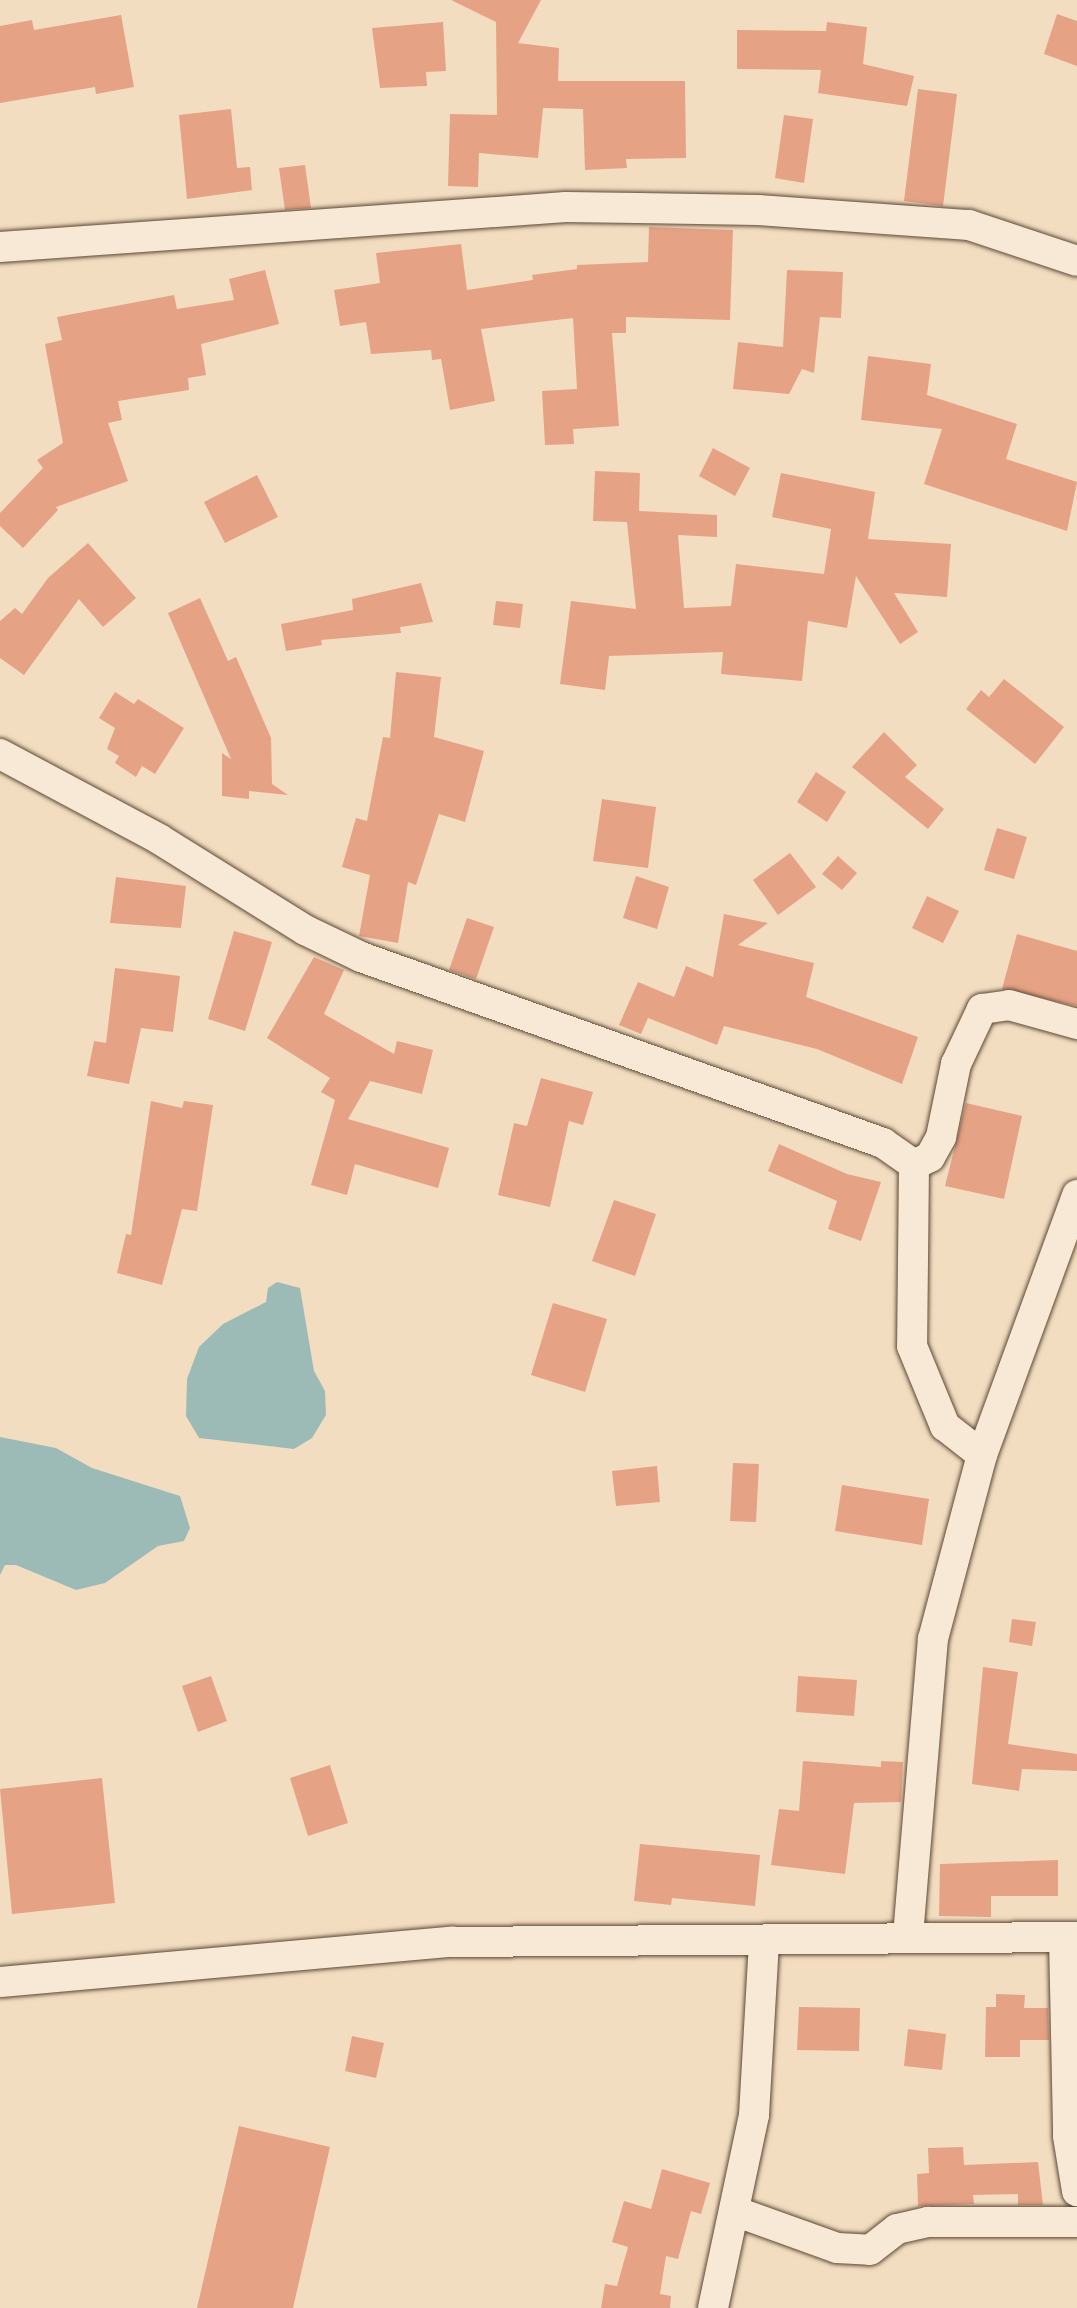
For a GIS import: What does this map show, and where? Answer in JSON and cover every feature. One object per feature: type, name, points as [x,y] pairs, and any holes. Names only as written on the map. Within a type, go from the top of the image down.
[{"type":"street","points":[[0,247],[566,207],[758,210],[969,225],[1077,261]]},
{"type":"street","points":[[0,754],[159,839],[305,930],[361,957],[883,1143],[914,1165]]},
{"type":"street","points":[[914,1165],[930,1157],[942,1137],[956,1064],[982,1010],[1009,1005],[1077,1024]]},
{"type":"street","points":[[914,1165],[912,1346],[945,1426],[982,1455]]},
{"type":"street","points":[[908,1936],[933,1639],[982,1455],[1077,1195]]},
{"type":"street","points":[[0,1982],[452,1942],[764,1940],[908,1936],[1071,1937],[1068,2136],[1077,2191]]},
{"type":"street","points":[[713,2308],[737,2211],[754,2115],[764,1940]]},
{"type":"street","points":[[737,2211],[837,2248],[870,2250],[897,2229],[928,2222],[1077,2222]]},
{"type":"water","points":[[277,1282],[300,1288],[314,1371],[325,1391],[326,1415],[312,1438],[294,1449],[199,1438],[186,1416],[187,1379],[199,1347],[223,1324],[266,1302],[268,1288]]},
{"type":"water","points":[[0,1437],[56,1448],[92,1468],[180,1496],[190,1528],[184,1541],[158,1546],[105,1583],[76,1590],[16,1565],[5,1565],[0,1575]]},
{"type":"building","points":[[451,0],[541,0],[518,43],[559,48],[558,81],[685,81],[686,158],[626,159],[627,168],[585,170],[583,109],[543,108],[538,158],[479,153],[478,187],[448,186],[450,114],[497,115],[496,22]]},
{"type":"building","points":[[1057,14],[1077,21],[1077,66],[1044,54]]},
{"type":"building","points":[[121,15],[134,87],[96,94],[95,87],[0,103],[0,26],[32,20],[34,30]]},
{"type":"building","points":[[443,22],[446,71],[426,72],[427,86],[380,88],[372,28]]},
{"type":"building","points":[[827,22],[867,27],[863,64],[914,76],[907,106],[818,93],[821,70],[737,69],[737,30],[826,31]]},
{"type":"building","points":[[918,89],[957,94],[943,206],[904,201]]},
{"type":"building","points":[[231,109],[237,168],[250,167],[252,190],[187,199],[179,115]]},
{"type":"building","points":[[784,115],[813,119],[804,183],[775,178]]},
{"type":"building","points":[[305,165],[311,208],[285,210],[279,168]]},
{"type":"building","points":[[649,227],[733,230],[730,320],[626,317],[626,333],[612,333],[619,426],[573,429],[574,444],[545,445],[542,391],[577,389],[573,318],[481,329],[495,401],[450,410],[441,359],[432,360],[431,350],[371,354],[366,322],[340,326],[334,290],[380,283],[376,253],[461,244],[467,290],[533,280],[532,275],[577,269],[577,265],[648,262]]},
{"type":"building","points":[[265,270],[279,324],[201,344],[206,375],[188,378],[189,390],[118,401],[122,420],[108,423],[128,481],[56,507],[58,510],[23,548],[0,526],[0,513],[43,468],[37,460],[63,443],[45,344],[62,340],[57,317],[174,295],[177,309],[234,300],[229,279]]},
{"type":"building","points":[[787,270],[843,272],[841,318],[820,317],[814,373],[802,369],[789,394],[733,389],[738,342],[783,347]]},
{"type":"building","points":[[868,356],[931,364],[927,395],[1017,424],[1006,459],[1077,482],[1067,531],[924,484],[942,429],[861,420]]},
{"type":"building","points":[[713,448],[750,468],[735,496],[699,476]]},
{"type":"building","points":[[595,471],[640,473],[639,511],[717,515],[717,537],[678,535],[684,608],[731,606],[736,564],[824,574],[831,529],[772,517],[781,473],[875,492],[868,539],[951,544],[947,597],[894,593],[918,632],[900,644],[856,576],[847,628],[808,621],[802,681],[721,674],[723,652],[609,656],[605,690],[560,684],[571,601],[636,609],[627,522],[593,521]]},
{"type":"building","points":[[257,475],[278,517],[225,543],[204,502]]},
{"type":"building","points":[[88,543],[136,598],[103,627],[79,599],[24,675],[0,658],[0,621],[15,608],[22,614],[48,578]]},
{"type":"building","points":[[421,583],[433,622],[400,627],[401,633],[321,640],[322,645],[286,651],[281,624],[353,610],[352,599]]},
{"type":"building","points":[[200,598],[228,661],[236,657],[271,738],[272,784],[288,795],[249,791],[249,799],[222,796],[222,753],[231,759],[168,613]]},
{"type":"building","points":[[496,601],[523,604],[520,628],[493,625]]},
{"type":"building","points":[[396,672],[441,677],[434,737],[484,751],[465,822],[439,814],[416,885],[408,882],[398,943],[359,936],[370,875],[342,867],[356,818],[367,821],[383,737],[390,738]]},
{"type":"building","points":[[1004,679],[1064,727],[1035,764],[966,709],[981,690],[989,697]]},
{"type":"building","points":[[115,692],[134,704],[138,699],[184,728],[155,774],[142,766],[136,777],[115,763],[119,756],[107,749],[115,728],[99,718]]},
{"type":"building","points":[[884,732],[917,765],[905,777],[944,809],[928,829],[852,767]]},
{"type":"building","points":[[816,772],[846,792],[827,822],[797,802]]},
{"type":"building","points":[[602,799],[656,807],[648,868],[593,861]]},
{"type":"building","points":[[997,828],[1027,837],[1014,879],[984,870]]},
{"type":"building","points":[[790,853],[816,887],[778,915],[753,880]]},
{"type":"building","points":[[838,856],[857,873],[842,890],[822,874]]},
{"type":"building","points":[[636,876],[669,887],[657,929],[623,918]]},
{"type":"building","points":[[116,877],[186,886],[181,928],[110,923]]},
{"type":"building","points":[[927,896],[959,911],[943,943],[912,928]]},
{"type":"building","points":[[724,914],[768,923],[738,945],[814,963],[806,997],[918,1037],[902,1084],[817,1049],[724,1026],[717,1045],[648,1018],[641,1034],[619,1025],[638,982],[674,997],[686,966],[713,977]]},
{"type":"building","points":[[467,918],[494,927],[476,979],[449,970]]},
{"type":"building","points":[[234,931],[272,942],[245,1031],[208,1019]]},
{"type":"building","points":[[1017,934],[1077,951],[1077,1006],[1002,989]]},
{"type":"building","points":[[314,957],[344,970],[324,1014],[394,1054],[397,1041],[433,1050],[422,1094],[370,1081],[348,1119],[449,1148],[438,1188],[355,1164],[347,1195],[311,1185],[335,1100],[321,1092],[330,1078],[267,1038]]},
{"type":"building","points":[[115,968],[180,976],[173,1032],[141,1028],[129,1084],[87,1076],[94,1041],[106,1043]]},
{"type":"building","points":[[541,1078],[593,1092],[583,1125],[569,1121],[550,1207],[498,1195],[514,1123],[527,1126]]},
{"type":"building","points":[[151,1101],[182,1108],[184,1101],[213,1105],[197,1211],[182,1209],[162,1285],[117,1273],[126,1234],[131,1235]]},
{"type":"building","points":[[966,1103],[1022,1116],[1004,1199],[945,1186]]},
{"type":"building","points":[[779,1144],[847,1174],[881,1182],[861,1241],[828,1229],[837,1201],[768,1171]]},
{"type":"building","points":[[614,1200],[656,1214],[635,1276],[592,1261]]},
{"type":"building","points":[[553,1303],[607,1319],[585,1392],[531,1375]]},
{"type":"building","points":[[733,1463],[759,1464],[756,1522],[730,1521]]},
{"type":"building","points":[[657,1466],[660,1502],[616,1506],[612,1471]]},
{"type":"building","points":[[842,1485],[929,1499],[922,1545],[835,1531]]},
{"type":"building","points":[[1012,1619],[1036,1622],[1032,1646],[1009,1642]]},
{"type":"building","points":[[983,1667],[1018,1672],[1008,1744],[1077,1754],[1077,1771],[1022,1769],[1019,1791],[972,1784]]},
{"type":"building","points":[[211,1676],[227,1721],[198,1732],[182,1686]]},
{"type":"building","points":[[798,1676],[857,1680],[854,1716],[796,1712]]},
{"type":"building","points":[[803,1761],[881,1767],[881,1761],[903,1762],[901,1802],[854,1803],[845,1874],[771,1865],[779,1809],[799,1811]]},
{"type":"building","points":[[330,1765],[348,1823],[308,1836],[290,1778]]},
{"type":"building","points":[[102,1778],[115,1903],[12,1914],[0,1789]]},
{"type":"building","points":[[640,1844],[760,1855],[755,1906],[672,1898],[671,1905],[634,1901]]},
{"type":"building","points":[[1058,1860],[1058,1896],[991,1896],[991,1917],[939,1916],[940,1864]]},
{"type":"building","points":[[996,1994],[1025,1995],[1024,2008],[1048,2008],[1049,2040],[1020,2040],[1020,2057],[985,2057],[986,2007],[996,2007]]},
{"type":"building","points":[[799,2007],[860,2008],[859,2051],[797,2050]]},
{"type":"building","points":[[908,2029],[946,2034],[942,2070],[904,2066]]},
{"type":"building","points":[[352,2036],[384,2043],[376,2078],[345,2071]]},
{"type":"building","points":[[239,2126],[330,2147],[293,2308],[197,2308]]},
{"type":"building","points":[[963,2147],[964,2165],[1038,2162],[1043,2205],[1018,2205],[1018,2194],[973,2195],[974,2204],[918,2206],[917,2174],[929,2173],[928,2148]]},
{"type":"building","points":[[662,2169],[710,2183],[701,2214],[691,2211],[678,2259],[666,2256],[660,2294],[671,2296],[670,2308],[601,2308],[605,2284],[617,2286],[628,2247],[612,2242],[624,2201],[651,2209]]}]
